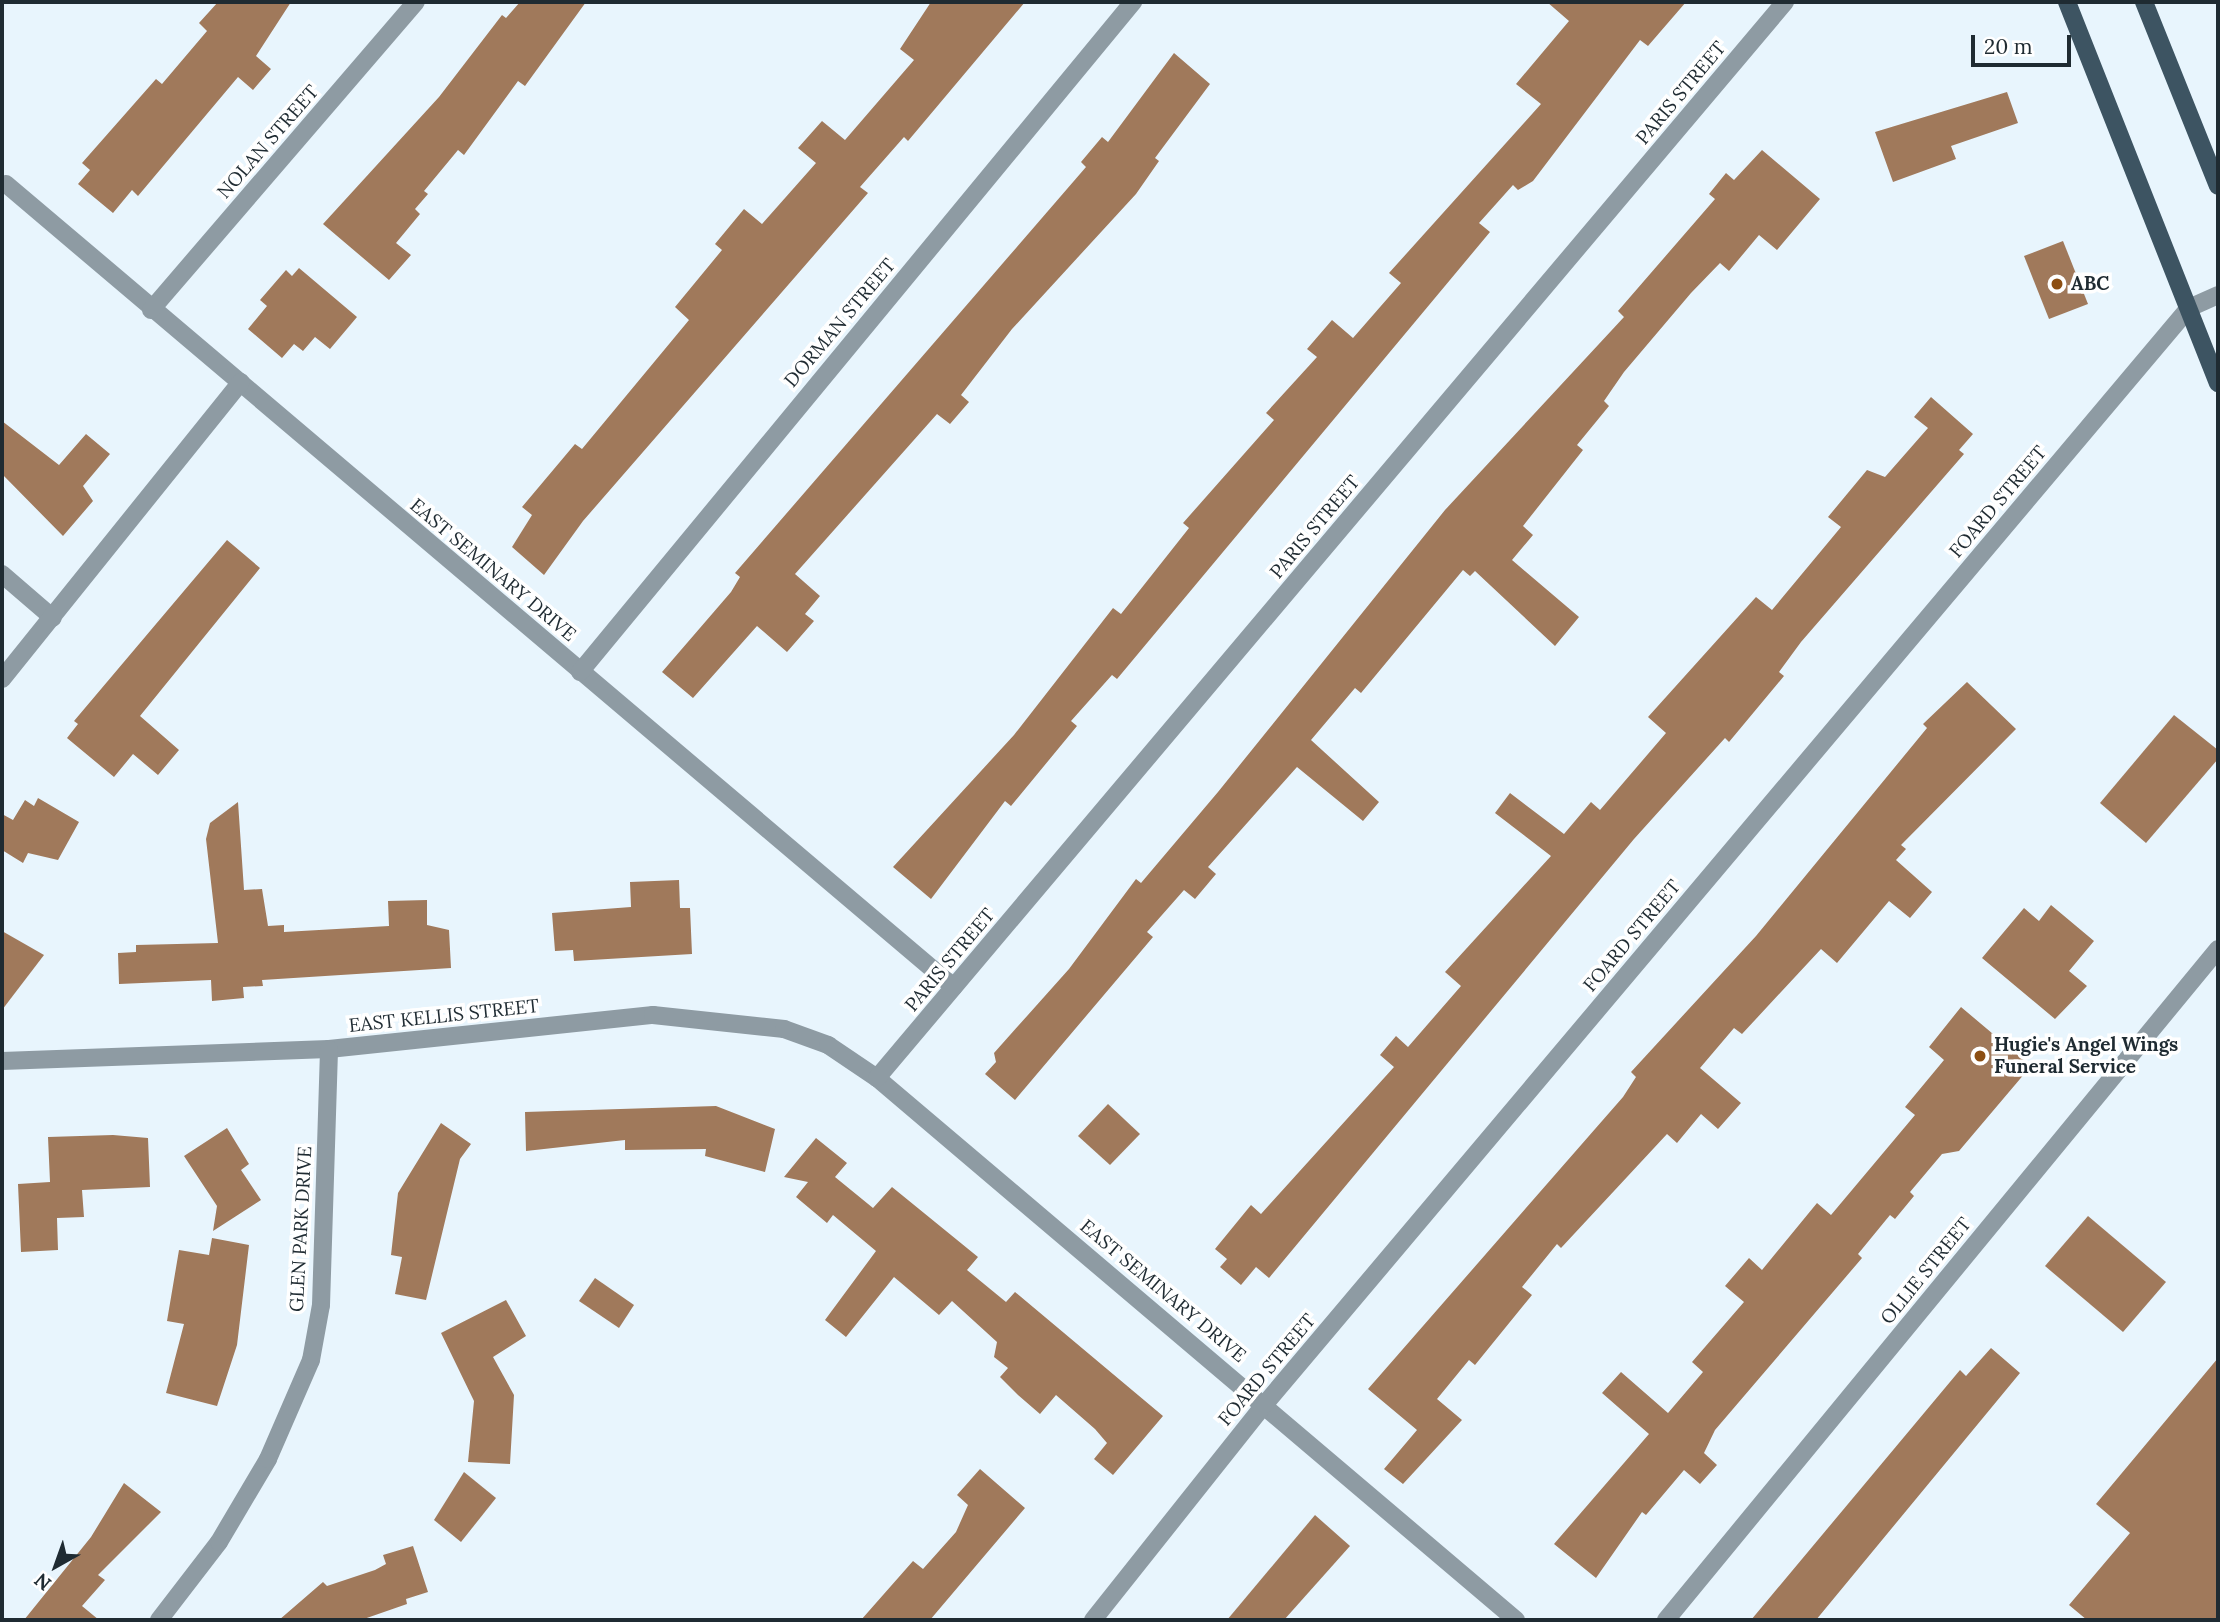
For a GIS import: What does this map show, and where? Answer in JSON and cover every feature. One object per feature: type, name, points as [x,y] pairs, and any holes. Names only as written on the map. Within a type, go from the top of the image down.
[{"type":"main road","points":[[2067,2],[2218,383]]},
{"type":"main road","points":[[2144,2],[2218,186]]},
{"type":"street","name":"NOLAN STREET","points":[[151,310],[416,2]]},
{"type":"street","name":"DORMAN STREET","points":[[580,671],[1133,2]]},
{"type":"street","name":"PARIS STREET","points":[[877,1078],[1785,2]]},
{"type":"street","name":"EAST SEMINARY DRIVE","points":[[6,184],[151,310],[242,383],[954,987]]},
{"type":"street","name":"FOARD STREET","points":[[1093,1620],[1265,1404],[2189,308],[2218,295]]},
{"type":"street","points":[[2,679],[242,383]]},
{"type":"street","points":[[2,574],[53,618]]},
{"type":"street","name":"OLLIE STREET","points":[[1666,1620],[2218,948]]},
{"type":"street","name":"EAST KELLIS STREET","points":[[2,1061],[329,1049],[653,1015],[784,1030],[828,1045],[877,1078]]},
{"type":"street","name":"GLEN PARK DRIVE","points":[[159,1620],[219,1542],[268,1459],[310,1360],[321,1305],[329,1049]]},
{"type":"street","name":"EAST SEMINARY DRIVE","points":[[877,1078],[1265,1404],[1516,1620]]},
{"type":"building","points":[[218,2],[291,2],[256,56],[271,69],[253,90],[238,77],[138,196],[132,190],[113,213],[78,184],[90,170],[82,163],[156,79],[162,84],[207,31],[199,23]]},
{"type":"building","points":[[520,2],[586,2],[525,86],[518,81],[464,155],[458,150],[424,191],[428,194],[415,209],[420,214],[396,243],[411,255],[389,280],[323,224],[439,97],[502,15],[506,18]]},
{"type":"building","points":[[931,2],[1025,2],[908,141],[904,137],[860,187],[868,193],[583,521],[544,575],[512,547],[532,515],[522,507],[575,444],[582,449],[689,320],[675,307],[722,250],[715,244],[744,209],[762,224],[816,163],[798,148],[822,121],[845,140],[914,60],[900,49]]},
{"type":"building","points":[[1547,2],[1686,2],[1648,46],[1640,40],[1533,181],[1518,190],[1513,185],[1479,223],[1490,232],[1117,679],[1112,675],[1071,721],[1077,726],[1011,806],[1005,801],[931,899],[893,867],[1014,735],[1113,608],[1121,614],[1189,528],[1183,523],[1274,420],[1266,413],[1317,357],[1307,349],[1332,320],[1353,338],[1401,283],[1389,273],[1541,104],[1516,84],[1569,21]]},
{"type":"building","points":[[1174,53],[1210,84],[1155,158],[1159,161],[1136,194],[1012,329],[961,395],[969,402],[950,424],[937,414],[795,574],[820,596],[805,614],[814,621],[787,652],[757,626],[693,698],[662,672],[731,592],[740,577],[735,573],[1086,167],[1081,162],[1102,137],[1108,142]]},
{"type":"building","points":[[2007,92],[2018,123],[1951,146],[1956,159],[1893,182],[1875,132]]},
{"type":"building","points":[[1762,150],[1820,199],[1777,250],[1759,235],[1729,271],[1720,263],[1691,293],[1624,372],[1604,401],[1609,406],[1577,445],[1583,450],[1523,526],[1533,535],[1512,560],[1579,617],[1555,646],[1475,571],[1470,576],[1463,570],[1361,693],[1355,688],[1311,740],[1379,802],[1363,821],[1297,767],[1208,867],[1216,874],[1195,899],[1184,890],[1147,932],[1153,937],[1015,1100],[985,1074],[996,1062],[994,1053],[1069,969],[1136,879],[1141,883],[1218,792],[1445,510],[1624,317],[1618,311],[1715,199],[1709,194],[1726,173],[1734,180]]},
{"type":"building","name":"ABC","points":[[2063,241],[2088,304],[2049,319],[2024,256]]},
{"type":"building","points":[[299,268],[357,317],[330,349],[315,337],[303,351],[294,344],[282,358],[248,329],[267,306],[260,300],[286,270],[292,276]]},
{"type":"building","points":[[1931,397],[1973,434],[1959,450],[1964,454],[1801,642],[1779,672],[1784,676],[1729,742],[1725,738],[1634,839],[1269,1278],[1256,1267],[1241,1285],[1220,1267],[1227,1259],[1215,1249],[1251,1205],[1261,1214],[1394,1067],[1380,1055],[1396,1036],[1408,1047],[1461,986],[1445,972],[1551,856],[1495,813],[1510,793],[1564,834],[1591,802],[1600,810],[1666,733],[1648,717],[1756,597],[1772,610],[1841,527],[1828,517],[1867,470],[1885,477],[1928,428],[1914,417]]},
{"type":"building","points":[[2,421],[59,465],[86,434],[110,454],[83,486],[93,501],[63,536],[2,474]]},
{"type":"building","points":[[227,540],[260,568],[140,716],[179,750],[158,775],[133,754],[114,777],[67,738],[78,724],[74,721]]},
{"type":"building","points":[[1967,682],[2016,729],[1901,845],[1906,849],[1896,860],[1932,892],[1910,918],[1889,901],[1837,963],[1821,949],[1742,1034],[1734,1028],[1700,1068],[1741,1103],[1718,1129],[1701,1114],[1677,1143],[1667,1134],[1561,1248],[1557,1244],[1522,1287],[1532,1295],[1475,1365],[1469,1360],[1437,1399],[1462,1420],[1403,1484],[1384,1469],[1417,1430],[1368,1389],[1623,1097],[1636,1077],[1631,1072],[1756,936],[1927,728],[1923,724]]},
{"type":"building","points":[[2174,715],[2218,750],[2218,759],[2146,843],[2100,803]]},
{"type":"building","points":[[38,798],[79,822],[58,860],[28,853],[23,863],[2,850],[2,814],[13,820],[25,800],[34,806]]},
{"type":"building","points":[[238,802],[244,890],[262,889],[268,926],[284,925],[284,932],[389,926],[388,901],[427,900],[427,925],[449,930],[451,968],[262,980],[263,986],[243,987],[244,998],[212,1001],[211,980],[119,984],[118,953],[136,952],[136,945],[218,943],[206,839],[210,823]]},
{"type":"building","points":[[679,880],[680,908],[690,908],[692,954],[574,961],[573,950],[555,951],[552,913],[631,907],[630,882]]},
{"type":"building","points":[[2051,905],[2094,941],[2069,971],[2087,986],[2055,1019],[1982,958],[2024,908],[2039,921]]},
{"type":"building","points":[[2,931],[44,955],[2,1010]]},
{"type":"building","points":[[1961,1007],[2031,1066],[1959,1151],[1942,1154],[1910,1192],[1914,1196],[1895,1219],[1890,1215],[1858,1254],[1862,1258],[1715,1430],[1704,1453],[1717,1465],[1700,1484],[1684,1470],[1646,1515],[1642,1512],[1596,1578],[1554,1544],[1649,1434],[1602,1393],[1621,1372],[1668,1413],[1703,1372],[1692,1362],[1744,1302],[1725,1286],[1749,1258],[1762,1270],[1817,1203],[1831,1215],[1915,1115],[1905,1107],[1944,1060],[1929,1047]]},
{"type":"building","points":[[1108,1104],[1140,1134],[1110,1165],[1078,1136]]},
{"type":"building","points":[[716,1106],[775,1129],[765,1172],[705,1156],[706,1149],[625,1150],[625,1140],[526,1151],[525,1112]]},
{"type":"building","points":[[441,1123],[471,1144],[460,1159],[426,1300],[395,1294],[402,1257],[391,1255],[398,1193]]},
{"type":"building","points":[[227,1128],[249,1164],[241,1170],[261,1200],[213,1231],[217,1206],[184,1156]]},
{"type":"building","points":[[113,1135],[148,1138],[150,1187],[82,1190],[84,1217],[57,1218],[58,1250],[21,1252],[18,1184],[50,1182],[48,1137]]},
{"type":"building","points":[[816,1138],[847,1163],[835,1177],[873,1208],[892,1187],[978,1257],[967,1270],[1006,1302],[1015,1292],[1163,1416],[1113,1475],[1094,1459],[1107,1443],[1095,1429],[1056,1395],[1040,1414],[1018,1395],[1000,1377],[1008,1368],[994,1357],[997,1342],[952,1301],[939,1315],[894,1277],[846,1337],[825,1320],[876,1251],[833,1215],[827,1223],[796,1197],[808,1182],[784,1177]]},
{"type":"building","points":[[2088,1216],[2166,1282],[2123,1332],[2045,1266]]},
{"type":"building","points":[[212,1238],[249,1245],[237,1345],[217,1406],[166,1393],[184,1324],[167,1321],[179,1250],[209,1255]]},
{"type":"building","points":[[595,1278],[634,1305],[619,1328],[579,1301]]},
{"type":"building","points":[[506,1300],[526,1336],[493,1357],[514,1395],[510,1464],[468,1462],[474,1401],[441,1333]]},
{"type":"building","points":[[1991,1348],[2020,1373],[1816,1620],[1751,1620],[1960,1370],[1966,1376]]},
{"type":"building","points":[[2218,1358],[2218,1620],[2087,1620],[2069,1605],[2130,1533],[2096,1504]]},
{"type":"building","points":[[980,1469],[1025,1508],[930,1620],[861,1620],[913,1561],[923,1569],[956,1532],[968,1505],[957,1495]]},
{"type":"building","points":[[464,1472],[496,1498],[461,1542],[434,1520]]},
{"type":"building","points":[[124,1483],[161,1512],[98,1575],[105,1580],[82,1606],[99,1620],[24,1620],[91,1537]]},
{"type":"building","points":[[1315,1515],[1350,1546],[1284,1620],[1227,1620]]},
{"type":"building","points":[[413,1546],[428,1592],[406,1599],[407,1604],[361,1620],[279,1620],[323,1582],[327,1586],[375,1570],[386,1564],[383,1555]]},
{"type":"place","name":"ABC","points":[[2057,284]]},
{"type":"place","name":"Hugie's Angel Wings Funeral Service","points":[[1980,1056]]}]
